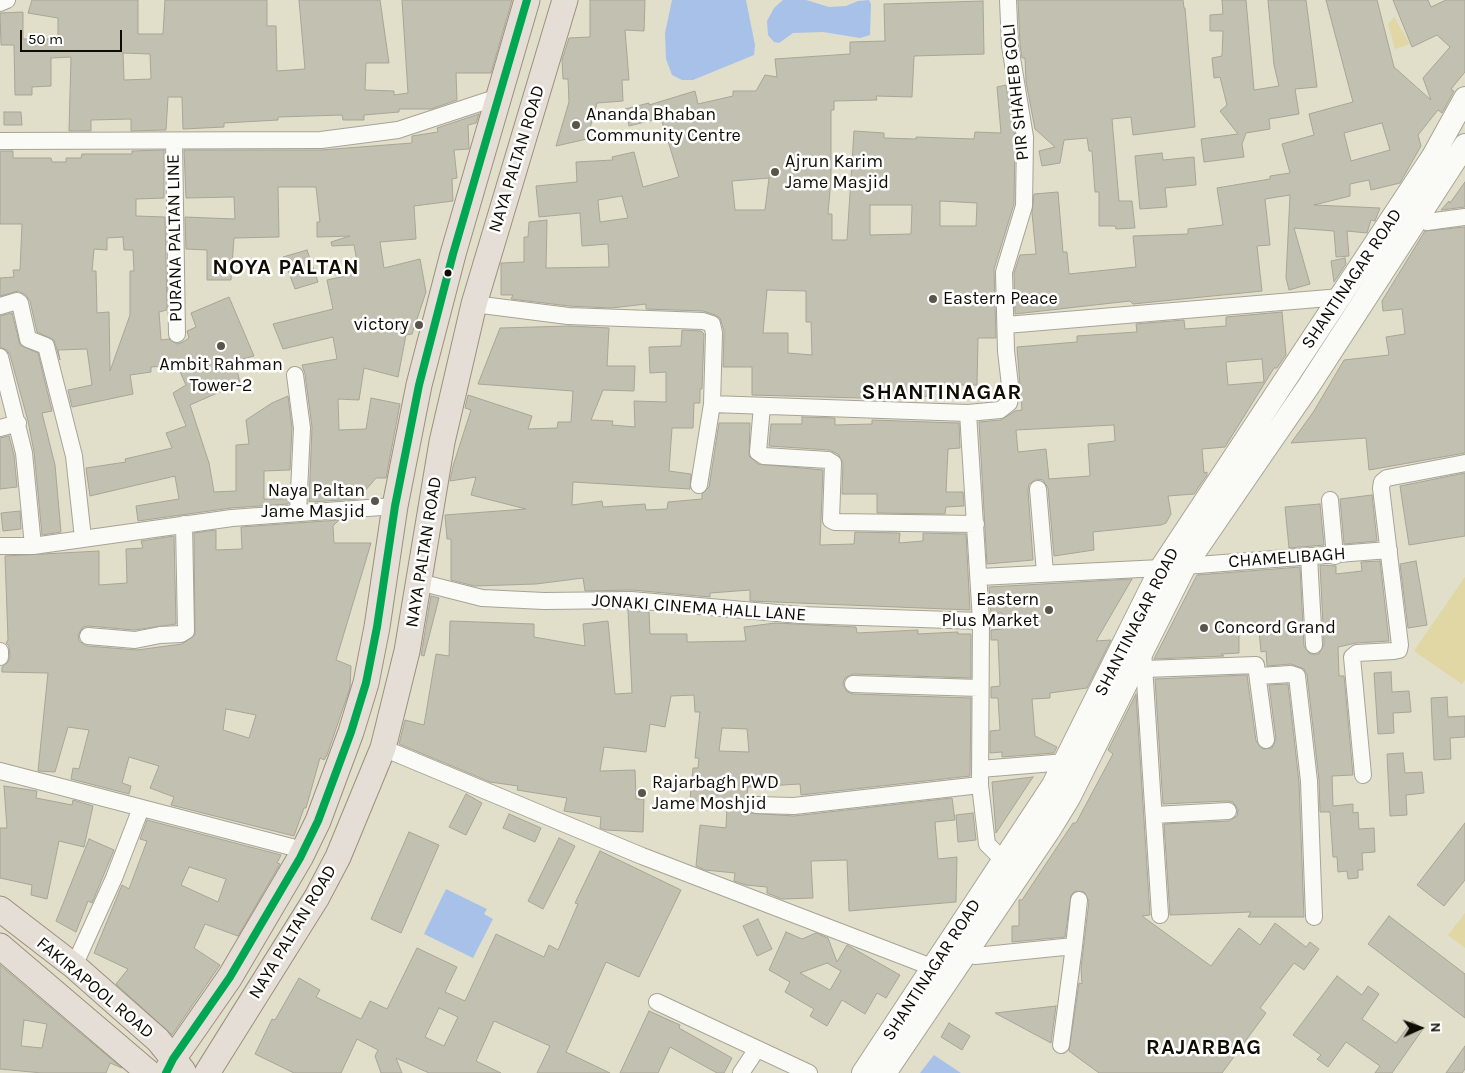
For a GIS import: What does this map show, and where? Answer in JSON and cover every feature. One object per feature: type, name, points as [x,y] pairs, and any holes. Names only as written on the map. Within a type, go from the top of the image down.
[{"type":"main road","name":"NAYA PALTAN ROAD","points":[[167,1063],[235,969],[303,850],[336,774],[366,683],[377,627],[395,506],[419,385],[453,254],[527,0]]},
{"type":"main road","name":"NAYA PALTAN ROAD","points":[[209,1069],[317,897],[338,857],[383,748],[405,660],[442,442],[474,304],[564,0]]},
{"type":"main road","name":"SHANTINAGAR ROAD","points":[[863,1073],[926,996],[968,950],[1050,829],[1069,798],[1144,658],[1185,566],[1308,387],[1349,303],[1465,98]]},
{"type":"main road","name":"SHANTINAGAR ROAD","points":[[885,1073],[926,996],[934,968],[1053,786],[1161,568],[1349,303],[1419,216],[1465,145]]},
{"type":"main road","name":"FAKIRAPOOL ROAD","points":[[0,909],[74,966],[167,1063]]},
{"type":"main road","name":"FAKIRAPOOL ROAD","points":[[0,946],[167,1063]]},
{"type":"main road","points":[[167,1063],[209,1069]]},
{"type":"street","points":[[0,3],[7,0]]},
{"type":"street","name":"PIR SHAHEB GOLI","points":[[968,413],[1000,410],[1009,403],[1011,394],[1006,350],[1004,272],[1024,206],[1025,137],[1010,46],[1008,0]]},
{"type":"street","name":"PURANA PALTAN LINE","points":[[0,141],[321,140],[398,130],[498,97]]},
{"type":"street","name":"PURANA PALTAN LINE","points":[[174,141],[177,334]]},
{"type":"street","points":[[1419,216],[1427,222],[1465,217]]},
{"type":"street","points":[[0,306],[17,301],[20,303],[28,339],[46,346],[74,456],[82,538]]},
{"type":"street","points":[[1006,325],[1349,303]]},
{"type":"street","points":[[474,304],[568,316],[703,321],[712,324],[714,333],[712,404],[698,485]]},
{"type":"street","points":[[0,357],[24,453],[33,546]]},
{"type":"street","points":[[295,375],[302,428],[298,513]]},
{"type":"street","points":[[712,404],[968,413],[981,621],[979,688],[980,785],[987,844],[1004,860]]},
{"type":"street","points":[[762,406],[758,452],[764,456],[833,463],[831,520],[976,524]]},
{"type":"street","points":[[0,428],[18,423]]},
{"type":"street","points":[[1363,775],[1351,663],[1352,657],[1358,653],[1399,650],[1381,488],[1382,482],[1387,478],[1465,464]]},
{"type":"street","points":[[1038,489],[1045,574]]},
{"type":"street","points":[[1330,500],[1335,556]]},
{"type":"street","points":[[0,546],[33,546],[232,518],[395,506]]},
{"type":"street","points":[[88,636],[135,640],[160,634],[181,634],[186,631],[184,524]]},
{"type":"street","name":"CHAMELIBAGH","points":[[1185,566],[1335,556],[1389,550]]},
{"type":"street","points":[[1308,557],[1314,645]]},
{"type":"street","points":[[979,577],[1161,568]]},
{"type":"street","name":"JONAKI CINEMA HALL LANE","points":[[419,582],[482,598],[544,601],[631,600],[800,616],[981,621]]},
{"type":"street","points":[[0,651],[0,657]]},
{"type":"street","points":[[1160,915],[1144,658],[1254,664],[1258,667],[1266,740]]},
{"type":"street","points":[[1259,676],[1291,674],[1297,676],[1309,781],[1314,917]]},
{"type":"street","points":[[853,684],[979,688]]},
{"type":"street","points":[[383,748],[642,856],[934,968]]},
{"type":"street","points":[[980,769],[1066,762]]},
{"type":"street","points":[[0,771],[303,850]]},
{"type":"street","points":[[756,805],[794,806],[980,785]]},
{"type":"street","points":[[74,966],[114,878],[141,808]]},
{"type":"street","points":[[1154,815],[1228,811]]},
{"type":"street","points":[[1061,1045],[1079,900]]},
{"type":"street","points":[[968,950],[975,956],[1074,946]]},
{"type":"street","points":[[657,1002],[809,1073]]},
{"type":"street","points":[[741,1073],[757,1049]]},
{"type":"shaded area","points":[[1394,17],[1410,44],[1395,49],[1388,24]]},
{"type":"shaded area","points":[[1465,577],[1465,680],[1462,684],[1414,651]]},
{"type":"shaded area","points":[[1465,913],[1465,948],[1448,935]]},
{"type":"water","points":[[672,0],[746,0],[755,45],[754,55],[693,80],[682,80],[672,75],[666,59],[665,33]]},
{"type":"water","points":[[783,0],[806,0],[829,7],[846,6],[858,1],[869,0],[871,4],[870,35],[860,38],[823,32],[793,33],[779,43],[774,42],[768,35],[767,21],[774,8]]},
{"type":"water","points":[[446,889],[487,909],[484,914],[493,919],[473,958],[424,934]]},
{"type":"water","points":[[934,1055],[961,1073],[920,1073]]},
{"type":"building","points":[[32,0],[138,0],[138,34],[163,34],[165,0],[267,0],[267,26],[276,26],[277,71],[305,69],[299,0],[380,0],[389,63],[366,63],[365,90],[394,91],[394,95],[408,93],[402,0],[512,0],[491,73],[456,73],[457,100],[431,109],[399,109],[399,112],[364,115],[364,120],[343,120],[342,115],[278,117],[278,120],[224,123],[224,127],[183,129],[182,97],[168,97],[166,130],[131,131],[131,119],[91,120],[91,131],[69,131],[71,57],[51,58],[51,86],[32,87],[32,95],[15,95],[14,45],[1,45],[0,13],[23,12],[23,39],[58,39],[58,18],[28,13]],"holes":[[[123,53],[150,54],[151,79],[124,80]]]},
{"type":"building","points":[[590,0],[645,0],[644,31],[625,30],[629,80],[622,80],[623,101],[597,103],[587,139],[556,146],[569,102],[568,79],[563,79],[562,60],[569,38],[590,37]]},
{"type":"building","points":[[1018,0],[1183,0],[1195,127],[1133,135],[1131,117],[1112,119],[1119,201],[1132,201],[1135,228],[1116,229],[1115,226],[1099,226],[1099,192],[1095,192],[1092,151],[1089,151],[1087,138],[1064,140],[1060,163],[1042,166],[1039,151],[1055,147],[1035,129],[1026,82],[1025,58],[1022,58],[1020,45]]},
{"type":"building","points":[[1222,0],[1246,0],[1254,90],[1279,86],[1274,65],[1268,0],[1306,0],[1317,87],[1295,89],[1299,114],[1269,119],[1270,129],[1246,133],[1242,144],[1244,157],[1204,162],[1201,139],[1238,134],[1220,111],[1227,105],[1220,77],[1214,78],[1212,58],[1222,56],[1223,31],[1210,31],[1210,15],[1223,14]]},
{"type":"building","points":[[1326,0],[1377,0],[1394,67],[1431,100],[1423,78],[1450,47],[1437,35],[1412,47],[1393,0],[1428,0],[1431,7],[1446,0],[1465,0],[1465,72],[1451,89],[1454,91],[1442,113],[1438,110],[1418,135],[1421,146],[1400,183],[1371,190],[1369,180],[1350,184],[1350,196],[1314,205],[1380,208],[1375,221],[1371,220],[1367,233],[1347,231],[1349,256],[1336,257],[1334,231],[1294,228],[1310,284],[1289,290],[1286,278],[1290,195],[1265,199],[1270,245],[1257,246],[1262,291],[1133,304],[1130,301],[1015,314],[1014,273],[1020,255],[1036,254],[1032,213],[1034,194],[1058,192],[1063,252],[1067,252],[1069,274],[1136,267],[1133,236],[1188,234],[1188,229],[1223,225],[1217,188],[1270,179],[1270,176],[1290,173],[1282,144],[1314,135],[1309,114],[1353,102]],"holes":[[[1382,123],[1390,150],[1351,161],[1344,133]]]},
{"type":"building","points":[[983,1],[984,54],[914,56],[912,97],[876,96],[877,100],[834,101],[834,110],[831,110],[831,179],[828,214],[832,214],[832,240],[847,240],[854,131],[884,133],[884,138],[916,139],[916,137],[974,139],[975,132],[1001,133],[997,87],[1006,85],[1015,138],[1014,204],[994,269],[996,338],[978,338],[977,385],[932,385],[932,396],[898,399],[752,395],[752,367],[723,367],[724,331],[720,318],[715,315],[703,311],[646,309],[646,304],[611,308],[569,306],[511,299],[513,295],[501,295],[501,263],[524,262],[524,237],[528,237],[529,222],[547,220],[546,268],[609,267],[608,244],[582,246],[580,213],[539,217],[536,186],[577,182],[576,162],[613,160],[612,157],[634,152],[643,187],[679,177],[661,118],[629,126],[625,109],[649,103],[649,105],[695,91],[698,104],[733,96],[733,91],[756,91],[765,75],[777,77],[775,59],[850,54],[850,42],[885,41],[884,4]],"holes":[[[769,178],[765,210],[735,210],[732,181]],[[622,196],[628,218],[600,222],[598,200]],[[940,201],[977,203],[976,226],[940,226]],[[870,205],[912,205],[911,234],[870,235]],[[767,290],[806,291],[806,322],[811,322],[812,355],[788,353],[788,333],[763,333]]]},
{"type":"building","points":[[4,112],[21,112],[22,125],[4,125]]},
{"type":"building","points":[[479,114],[476,123],[468,125],[469,149],[454,150],[457,178],[452,179],[453,201],[414,206],[416,239],[380,242],[384,268],[420,259],[426,292],[412,334],[406,335],[398,377],[364,368],[359,400],[338,399],[339,430],[366,429],[371,398],[400,404],[386,478],[376,478],[358,499],[309,502],[312,427],[305,374],[302,365],[337,359],[333,337],[283,349],[273,324],[333,309],[327,280],[359,273],[354,245],[332,246],[331,242],[350,236],[317,237],[317,222],[320,222],[316,187],[278,187],[279,237],[234,238],[231,280],[207,280],[207,250],[186,249],[185,217],[235,219],[234,197],[186,198],[184,150],[321,150],[412,143],[412,136],[438,132],[437,128]]},
{"type":"building","points":[[164,150],[164,198],[136,199],[136,216],[165,217],[167,310],[159,312],[161,340],[169,339],[177,344],[183,342],[189,338],[187,331],[196,327],[191,313],[229,297],[254,356],[235,361],[240,383],[190,405],[209,463],[214,492],[236,491],[236,445],[249,444],[246,420],[272,403],[288,396],[292,428],[290,470],[264,471],[264,499],[289,499],[288,504],[231,508],[138,521],[136,506],[179,499],[175,476],[90,496],[86,468],[126,462],[125,459],[172,448],[166,433],[186,426],[173,393],[186,385],[177,365],[151,367],[151,372],[130,375],[133,394],[72,407],[68,390],[92,385],[87,349],[58,350],[60,360],[54,340],[37,332],[30,301],[26,295],[18,291],[0,296],[0,278],[14,277],[13,270],[20,270],[22,224],[0,224],[0,151],[13,151],[13,158],[51,158],[52,162],[66,162],[66,158],[81,158],[82,154],[132,154],[132,151]],"holes":[[[123,237],[124,250],[133,250],[134,271],[130,271],[130,315],[110,371],[109,312],[97,313],[96,271],[92,271],[94,249],[107,250],[107,238]]]},
{"type":"building","points":[[1162,153],[1163,160],[1194,157],[1196,185],[1165,188],[1167,207],[1140,209],[1135,156]]},
{"type":"building","points":[[1465,182],[1465,207],[1441,210],[1449,201],[1450,203]]},
{"type":"building","points":[[1465,227],[1465,453],[1369,470],[1366,438],[1291,443],[1314,411],[1344,360],[1389,355],[1386,337],[1405,334],[1402,309],[1383,311],[1382,301],[1425,231]]},
{"type":"building","points":[[307,250],[318,282],[295,289],[283,257]]},
{"type":"building","points":[[1345,258],[1346,264],[1334,282],[1331,261]]},
{"type":"building","points":[[1282,312],[1286,355],[1277,368],[1274,368],[1225,447],[1202,449],[1204,473],[1207,472],[1207,475],[1194,494],[1168,496],[1171,514],[1166,523],[1093,532],[1094,550],[1054,556],[1048,488],[1043,480],[1037,479],[1029,484],[1028,490],[1033,560],[987,564],[979,422],[1001,420],[1015,411],[1022,410],[1017,347],[1077,342],[1077,336],[1137,332],[1136,324],[1184,320],[1185,329],[1226,326],[1226,317]],"holes":[[[1262,359],[1264,382],[1228,385],[1226,362]],[[1114,425],[1115,441],[1088,444],[1090,476],[1049,479],[1046,449],[1018,452],[1016,430]]]},
{"type":"building","points":[[12,313],[20,345],[38,353],[52,411],[42,413],[55,465],[61,532],[42,535],[34,452],[28,421],[10,355],[7,350],[0,347],[0,316]]},
{"type":"building","points":[[570,326],[609,328],[607,366],[635,366],[634,391],[603,390],[591,420],[613,421],[612,425],[635,427],[634,401],[666,402],[666,372],[650,373],[649,347],[681,346],[682,330],[701,331],[704,334],[702,389],[700,389],[700,403],[694,403],[693,428],[672,428],[669,471],[691,474],[690,489],[573,482],[572,505],[602,501],[603,507],[645,504],[646,510],[667,509],[668,502],[702,499],[702,494],[709,487],[719,423],[750,423],[749,456],[758,464],[823,470],[820,545],[854,544],[855,532],[900,533],[899,543],[923,541],[923,533],[966,534],[970,610],[750,601],[750,590],[710,593],[710,597],[632,590],[585,591],[583,578],[536,584],[474,586],[451,580],[451,539],[447,539],[445,515],[526,509],[471,495],[476,477],[450,481],[471,410],[465,408],[468,395],[532,416],[528,429],[557,428],[558,422],[571,422],[573,391],[478,384],[500,328]]},
{"type":"building","points":[[802,417],[835,418],[835,425],[872,424],[872,420],[959,423],[960,448],[948,449],[946,492],[963,492],[964,506],[946,507],[945,514],[877,513],[877,494],[842,494],[843,463],[838,454],[829,450],[769,446],[771,424],[802,424]]},
{"type":"building","points":[[9,436],[14,455],[17,487],[0,489],[0,438]]},
{"type":"building","points":[[1465,473],[1465,536],[1409,545],[1400,486]]},
{"type":"building","points":[[1372,495],[1377,541],[1344,544],[1340,499]]},
{"type":"building","points":[[1320,504],[1324,545],[1289,548],[1285,507]]},
{"type":"building","points":[[20,511],[21,529],[3,531],[1,513]]},
{"type":"building","points":[[339,520],[333,526],[334,543],[371,543],[336,660],[351,666],[350,688],[327,755],[324,760],[320,758],[306,808],[304,808],[294,836],[171,805],[174,797],[150,788],[159,766],[129,757],[122,783],[131,786],[129,794],[71,779],[73,768],[79,769],[89,730],[68,727],[55,772],[38,771],[48,673],[2,672],[2,667],[8,662],[10,657],[9,646],[6,643],[8,640],[5,556],[99,551],[99,585],[127,583],[126,549],[143,548],[141,541],[174,536],[176,624],[134,630],[88,626],[83,627],[78,635],[79,641],[87,646],[137,650],[182,644],[195,635],[194,533],[216,530],[216,550],[242,549],[241,527]],"holes":[[[226,709],[256,715],[249,738],[223,730]]]},
{"type":"building","points":[[1380,561],[1389,641],[1356,643],[1338,647],[1339,676],[1344,676],[1353,775],[1332,776],[1333,806],[1353,804],[1353,813],[1358,812],[1359,829],[1374,828],[1375,852],[1362,853],[1363,870],[1358,870],[1358,878],[1348,879],[1347,871],[1338,872],[1337,857],[1333,857],[1330,812],[1320,812],[1319,780],[1307,675],[1304,669],[1291,664],[1267,666],[1266,651],[1261,652],[1259,630],[1239,631],[1239,653],[1221,654],[1224,656],[1154,659],[1197,575],[1300,567],[1304,646],[1310,654],[1319,654],[1324,644],[1320,565],[1336,566],[1336,574],[1362,571],[1361,562]]},
{"type":"building","points":[[1416,561],[1427,625],[1408,628],[1400,564]]},
{"type":"building","points":[[1132,579],[1096,641],[1111,640],[1087,688],[1050,693],[1050,698],[1032,699],[1035,736],[1057,747],[1054,753],[1002,757],[1002,752],[990,753],[990,731],[1000,730],[998,698],[991,698],[991,687],[1000,686],[998,640],[991,640],[991,630],[1002,629],[1002,613],[991,613],[989,587]]},
{"type":"building","points":[[431,596],[439,598],[424,656],[421,655]]},
{"type":"building","points":[[628,610],[649,612],[650,634],[687,634],[687,642],[746,641],[744,627],[775,623],[856,627],[857,633],[918,630],[918,634],[958,632],[958,634],[971,634],[971,678],[853,674],[845,678],[843,684],[847,692],[853,694],[971,698],[970,776],[801,795],[800,784],[748,787],[746,804],[748,813],[794,816],[952,798],[955,820],[935,822],[938,859],[957,857],[956,902],[849,911],[847,860],[811,861],[813,898],[782,899],[767,893],[767,887],[746,885],[734,881],[735,873],[705,870],[696,866],[700,825],[726,828],[727,805],[690,800],[693,768],[698,768],[699,758],[695,758],[700,712],[695,712],[694,695],[671,696],[665,727],[650,724],[646,752],[604,747],[600,771],[635,770],[636,799],[644,799],[643,832],[600,828],[601,817],[564,811],[567,798],[517,790],[518,786],[490,782],[399,744],[405,720],[424,725],[436,654],[449,656],[450,621],[534,624],[534,637],[585,646],[583,624],[608,621],[615,694],[632,693]],"holes":[[[722,728],[747,729],[749,752],[719,751]]]},
{"type":"building","points":[[1391,672],[1392,692],[1409,691],[1411,712],[1393,713],[1394,733],[1378,734],[1374,673]]},
{"type":"building","points":[[1247,675],[1256,741],[1263,749],[1272,748],[1276,739],[1269,685],[1288,684],[1299,782],[1304,917],[1248,917],[1251,912],[1170,915],[1164,824],[1229,821],[1237,816],[1238,810],[1233,802],[1227,801],[1163,804],[1155,679]]},
{"type":"building","points":[[1136,694],[1150,915],[1142,916],[1211,966],[1239,928],[1260,945],[1275,923],[1306,947],[1310,942],[1319,949],[1304,970],[1294,963],[1260,1008],[1266,1013],[1222,1073],[1099,1073],[1069,1051],[1079,983],[1082,984],[1081,968],[1089,901],[1084,892],[1075,891],[1071,895],[1065,937],[1012,942],[1012,926],[1019,926],[1019,900],[1022,900],[1073,823],[1076,823],[1113,754],[1108,750]]},
{"type":"building","points":[[1447,697],[1448,717],[1465,716],[1465,737],[1450,738],[1451,759],[1434,760],[1431,698]]},
{"type":"building","points":[[1403,753],[1405,773],[1422,772],[1424,793],[1406,795],[1407,815],[1390,816],[1387,754]]},
{"type":"building","points":[[1033,777],[996,833],[992,782]]},
{"type":"building","points":[[4,786],[37,791],[36,798],[72,805],[73,800],[93,806],[84,847],[59,841],[47,899],[31,895],[32,885],[0,878],[0,828],[7,828]]},
{"type":"building","points":[[466,794],[482,803],[466,835],[449,827]]},
{"type":"building","points":[[973,813],[976,840],[958,842],[956,815]]},
{"type":"building","points":[[509,814],[541,828],[535,842],[503,828]]},
{"type":"building","points":[[147,820],[281,855],[277,863],[280,864],[238,936],[205,924],[194,948],[220,965],[172,1035],[116,984],[128,969],[94,953],[122,885],[129,889],[147,841],[140,839]],"holes":[[[189,867],[226,879],[218,902],[181,885]]]},
{"type":"building","points":[[1465,823],[1465,880],[1444,906],[1417,885]]},
{"type":"building","points":[[409,832],[439,845],[401,933],[371,919]]},
{"type":"building","points":[[559,838],[575,846],[543,909],[528,901]]},
{"type":"building","points":[[89,839],[114,850],[92,903],[88,901],[76,932],[56,921]]},
{"type":"building","points":[[600,851],[681,890],[639,977],[606,962],[566,1052],[610,1073],[537,1073],[550,1046],[494,1021],[476,1061],[501,1073],[429,1073],[396,1058],[402,1073],[381,1073],[375,1056],[378,1050],[357,1039],[341,1073],[294,1073],[255,1054],[272,1019],[275,1020],[299,978],[320,990],[316,997],[361,1019],[370,1001],[387,1009],[417,948],[457,967],[445,992],[465,1001],[496,934],[544,957],[549,945],[558,950],[578,904],[575,903]],"holes":[[[439,1008],[458,1017],[444,1046],[425,1037]]]},
{"type":"building","points":[[1389,916],[1465,974],[1465,1018],[1368,944]]},
{"type":"building","points":[[758,919],[772,949],[757,956],[743,926]]},
{"type":"building","points":[[786,932],[802,939],[816,933],[828,938],[837,962],[847,945],[900,975],[886,998],[877,993],[865,1014],[842,1000],[827,1026],[810,1016],[814,1009],[785,992],[790,982],[769,970]],"holes":[[[827,963],[841,971],[830,990],[800,973]]]},
{"type":"building","points":[[0,965],[122,1068],[110,1063],[106,1073],[42,1073],[0,1069]],"holes":[[[24,1020],[47,1024],[42,1048],[21,1046]]]},
{"type":"building","points":[[1337,976],[1362,995],[1368,986],[1379,994],[1362,1019],[1396,1043],[1412,1021],[1423,1029],[1392,1073],[1375,1073],[1380,1066],[1346,1042],[1328,1067],[1317,1059],[1321,1055],[1293,1035]]},
{"type":"building","points":[[1056,1006],[1051,1043],[995,1013]]},
{"type":"building","points":[[649,1011],[680,1025],[679,1028],[732,1058],[724,1073],[717,1073],[670,1047],[658,1073],[620,1073]]},
{"type":"building","points":[[949,1023],[970,1036],[962,1050],[941,1037]]},
{"type":"building","points":[[1465,1046],[1465,1069],[1462,1073],[1446,1073]]},
{"type":"transit line","points":[[166,1073],[173,1059],[230,977],[300,858],[318,821],[351,732],[366,683],[377,627],[395,506],[419,385],[453,254],[527,0]]},
{"type":"place","name":"Ananda Bhaban Community Centre","points":[[576,125]]},
{"type":"place","name":"Ajrun Karim Jame Masjid","points":[[775,172]]},
{"type":"place","name":"Eastern Peace","points":[[933,299]]},
{"type":"place","name":"victory","points":[[419,325]]},
{"type":"place","name":"Ambit Rahman Tower-2","points":[[221,346]]},
{"type":"place","name":"Naya Paltan Jame Masjid","points":[[375,501]]},
{"type":"place","name":"Eastern Plus Market","points":[[1049,610]]},
{"type":"place","name":"Concord Grand","points":[[1204,628]]},
{"type":"place","name":"Rajarbagh PWD Jame Moshjid","points":[[642,793]]},
{"type":"district","name":"NOYA PALTAN","points":[[286,268]]},
{"type":"district","name":"SHANTINAGAR","points":[[942,393]]},
{"type":"district","name":"RAJARBAG","points":[[1204,1048]]}]
